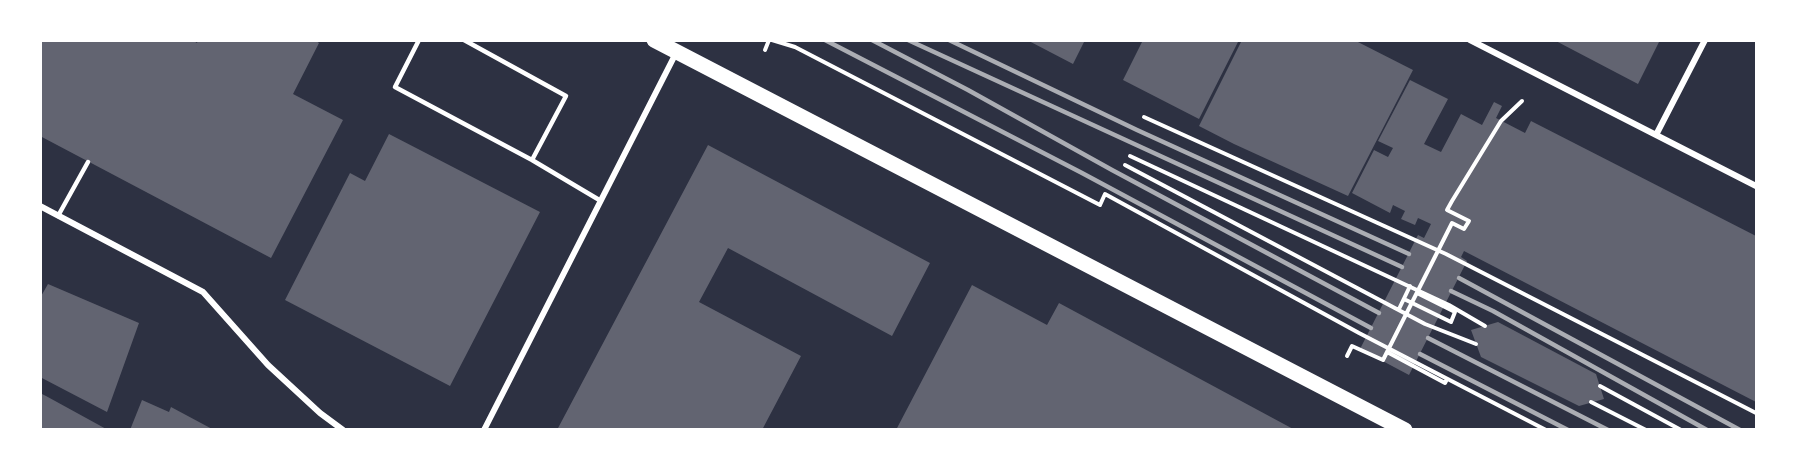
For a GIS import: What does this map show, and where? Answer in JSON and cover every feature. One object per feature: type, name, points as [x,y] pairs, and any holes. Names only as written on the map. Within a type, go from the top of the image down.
[{"type":"main road","points":[[654,40],[1405,429]]},
{"type":"street","points":[[1470,40],[1756,186]]},
{"type":"street","points":[[1656,135],[1705,40]]},
{"type":"street","points":[[484,429],[676,52]]},
{"type":"street","points":[[40,206],[203,292],[268,365],[320,413],[343,429]]},
{"type":"lane","points":[[419,40],[395,87],[532,160],[601,201]]},
{"type":"lane","points":[[464,40],[566,96],[532,160]]},
{"type":"lane","points":[[58,216],[88,162]]},
{"type":"path","points":[[765,50],[771,40],[795,47],[1100,205],[1105,194],[1359,333],[1546,429]]},
{"type":"path","points":[[1347,356],[1352,346],[1383,360],[1452,223],[1464,230],[1469,221],[1447,210],[1501,121],[1522,101]]},
{"type":"path","points":[[1144,117],[1446,254],[1756,413]]},
{"type":"path","points":[[1130,156],[1449,304],[1485,326]]},
{"type":"path","points":[[1125,165],[1425,324],[1476,344]]},
{"type":"path","points":[[1399,309],[1410,286]]},
{"type":"path","points":[[1404,299],[1451,322],[1455,312],[1417,293]]},
{"type":"path","points":[[1387,352],[1445,383],[1448,379]]},
{"type":"path","points":[[1600,386],[1681,429]]},
{"type":"path","points":[[1591,402],[1646,429]]},
{"type":"building","points":[[40,40],[192,40],[197,43],[198,40],[315,40],[319,43],[293,94],[343,120],[271,258],[40,136]]},
{"type":"building","points":[[1027,40],[1085,40],[1073,64]]},
{"type":"building","points":[[1143,40],[1239,40],[1199,119],[1123,80]]},
{"type":"building","points":[[1242,40],[1354,40],[1413,70],[1348,196],[1199,126]]},
{"type":"building","points":[[1554,40],[1660,40],[1638,84]]},
{"type":"building","points":[[1410,80],[1448,99],[1424,144],[1441,152],[1461,114],[1482,125],[1494,102],[1502,106],[1496,118],[1525,133],[1531,121],[1756,236],[1756,402],[1464,251],[1461,257],[1467,261],[1409,375],[1360,349],[1418,235],[1424,238],[1431,224],[1418,218],[1415,225],[1401,219],[1405,211],[1393,205],[1390,213],[1352,193],[1374,150],[1388,157],[1393,148],[1378,141]]},
{"type":"building","points":[[389,134],[540,212],[450,386],[285,300],[350,173],[365,181]]},
{"type":"building","points":[[708,145],[930,263],[892,336],[728,248],[699,302],[801,356],[762,430],[557,430]]},
{"type":"building","points":[[48,284],[139,323],[107,412],[40,377],[40,298]]},
{"type":"building","points":[[972,285],[1047,325],[1059,303],[1295,430],[896,430]]},
{"type":"building","points":[[1498,322],[1596,374],[1604,399],[1579,406],[1481,357],[1471,330]]},
{"type":"building","points":[[40,393],[46,396],[108,430],[40,430]]},
{"type":"building","points":[[142,400],[169,412],[171,407],[214,430],[130,430]]},
{"type":"railway","points":[[825,40],[1082,173],[1371,328]]},
{"type":"railway","points":[[872,40],[1379,313]]},
{"type":"railway","points":[[908,40],[1402,267]]},
{"type":"railway","points":[[949,40],[1137,130],[1409,254]]},
{"type":"railway","points":[[1459,278],[1740,430]]},
{"type":"railway","points":[[1451,291],[1493,311],[1707,430]]},
{"type":"railway","points":[[1428,338],[1608,430]]},
{"type":"railway","points":[[1420,354],[1568,430]]}]
